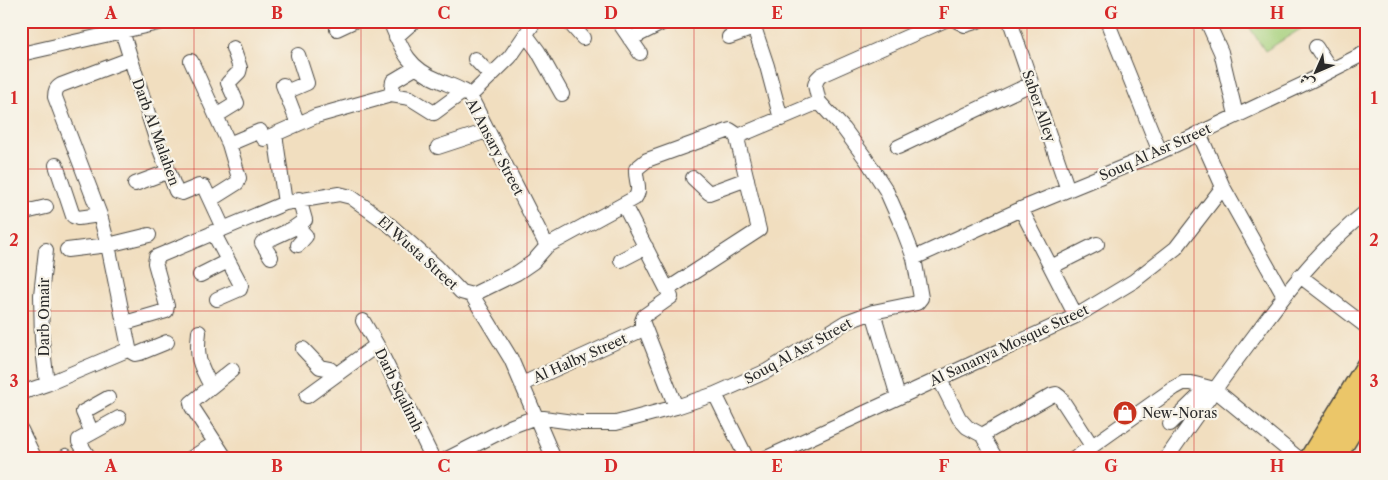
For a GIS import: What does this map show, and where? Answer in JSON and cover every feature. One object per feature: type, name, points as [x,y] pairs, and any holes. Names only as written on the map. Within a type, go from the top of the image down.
[{"type":"highway","points":[[1310,459],[1367,366]]},
{"type":"highway","points":[[1334,459],[1367,405]]},
{"type":"street","points":[[21,54],[167,21]]},
{"type":"street","points":[[337,29],[354,21]]},
{"type":"street","name":"Al Ansary Street","points":[[390,21],[408,60],[415,68],[467,94],[546,246]]},
{"type":"street","points":[[396,37],[414,21]]},
{"type":"street","points":[[229,144],[260,131],[264,139],[316,116],[391,95],[410,98],[434,113],[467,94],[492,76],[510,57],[535,21]]},
{"type":"street","points":[[568,21],[584,38]]},
{"type":"street","points":[[618,21],[640,52]]},
{"type":"street","points":[[630,39],[666,21]]},
{"type":"street","points":[[914,258],[886,190],[844,130],[819,102],[815,84],[816,79],[821,74],[943,21]]},
{"type":"street","points":[[957,21],[965,25],[978,21]]},
{"type":"street","name":"Saber Alley","points":[[1010,21],[1068,190]]},
{"type":"street","points":[[1107,21],[1160,152]]},
{"type":"street","points":[[1208,21],[1221,52],[1236,116]]},
{"type":"street","points":[[729,37],[753,25],[767,66],[781,119]]},
{"type":"street","name":"Darb Al Malahen","points":[[122,31],[167,172],[177,192],[182,193],[201,186],[205,188],[228,261],[241,287],[217,300]]},
{"type":"street","points":[[526,35],[538,51],[562,94]]},
{"type":"street","points":[[1316,47],[1330,70]]},
{"type":"street","points":[[216,116],[237,103],[228,83],[239,72],[240,68],[233,48]]},
{"type":"street","name":"Souq Al Asr Street","points":[[447,459],[512,426],[536,417],[580,423],[616,423],[676,407],[715,394],[766,371],[846,322],[873,312],[919,302],[914,258],[1021,209],[1160,152],[1367,52]]},
{"type":"street","points":[[298,55],[307,83],[285,88],[298,124]]},
{"type":"street","points":[[130,59],[61,85],[57,88],[55,97],[100,215],[125,323],[128,347],[136,354],[167,342]]},
{"type":"street","points":[[475,59],[492,76]]},
{"type":"street","points":[[191,61],[229,144],[239,180],[210,200]]},
{"type":"street","points":[[391,95],[393,81],[415,68]]},
{"type":"street","points":[[898,147],[1032,84]]},
{"type":"street","points":[[733,133],[781,119],[819,102]]},
{"type":"street","points":[[438,147],[487,131]]},
{"type":"street","points":[[1199,132],[1223,188],[1284,296]]},
{"type":"street","name":"Al Halby Street","points":[[522,384],[637,332],[642,328],[642,321],[646,314],[671,298],[668,289],[758,231],[760,227],[733,133]]},
{"type":"street","name":"El Wusta Street","points":[[125,323],[166,311],[154,263],[156,257],[285,203],[299,199],[339,194],[351,197],[391,226],[437,267],[461,292],[472,295],[517,273],[533,262],[546,246],[635,198],[639,194],[635,177],[636,169],[647,160],[733,133]]},
{"type":"street","points":[[275,134],[285,203]]},
{"type":"street","points":[[56,165],[74,216],[78,218],[100,215]]},
{"type":"street","points":[[135,184],[167,172]]},
{"type":"street","points":[[693,178],[709,193],[747,179]]},
{"type":"street","name":"Al Sananya Mosque Street","points":[[764,459],[1076,316],[1134,281],[1176,248],[1223,188]]},
{"type":"street","points":[[271,258],[262,244],[305,220],[299,199]]},
{"type":"street","points":[[624,205],[668,289]]},
{"type":"street","points":[[21,213],[46,208]]},
{"type":"street","points":[[1021,209],[1076,316]]},
{"type":"street","points":[[1170,457],[1211,388],[1300,276],[1327,246],[1367,211]]},
{"type":"street","points":[[297,226],[306,236],[298,245]]},
{"type":"street","points":[[67,250],[108,245],[149,235]]},
{"type":"street","points":[[1051,267],[1097,244]]},
{"type":"street","points":[[621,260],[646,247]]},
{"type":"street","name":"Darb Omair","points":[[46,250],[41,295],[42,340],[47,384]]},
{"type":"street","points":[[200,275],[228,261]]},
{"type":"street","points":[[1300,276],[1367,327]]},
{"type":"street","points":[[472,295],[511,359],[554,459]]},
{"type":"street","points":[[873,312],[898,397]]},
{"type":"street","points":[[642,321],[676,407]]},
{"type":"street","name":"Darb Sqalimh","points":[[363,322],[377,345],[433,459]]},
{"type":"street","points":[[199,332],[197,352],[202,370],[211,386]]},
{"type":"street","points":[[307,396],[377,345]]},
{"type":"street","points":[[21,393],[47,384],[128,347]]},
{"type":"street","points":[[303,349],[320,368],[330,369],[336,375]]},
{"type":"street","points":[[226,459],[191,405],[192,401],[232,370]]},
{"type":"street","points":[[939,378],[963,424],[982,435],[996,459]]},
{"type":"street","points":[[1074,459],[1183,384],[1191,383],[1211,388],[1299,459]]},
{"type":"street","points":[[1170,424],[1211,388]]},
{"type":"street","points":[[715,394],[747,459]]},
{"type":"street","points":[[982,435],[1056,394],[1060,397],[1092,446]]},
{"type":"street","points":[[92,433],[83,412],[108,398]]},
{"type":"street","points":[[86,458],[79,441],[119,418]]},
{"type":"street","points":[[21,430],[35,459]]},
{"type":"street","points":[[190,459],[215,443]]},
{"type":"street","points":[[61,459],[66,456],[69,459]]},
{"type":"green space","points":[[1260,21],[1305,21],[1307,25],[1265,51],[1250,28]]},
{"type":"place","name":"New-Noras","points":[[1125,413]]}]
